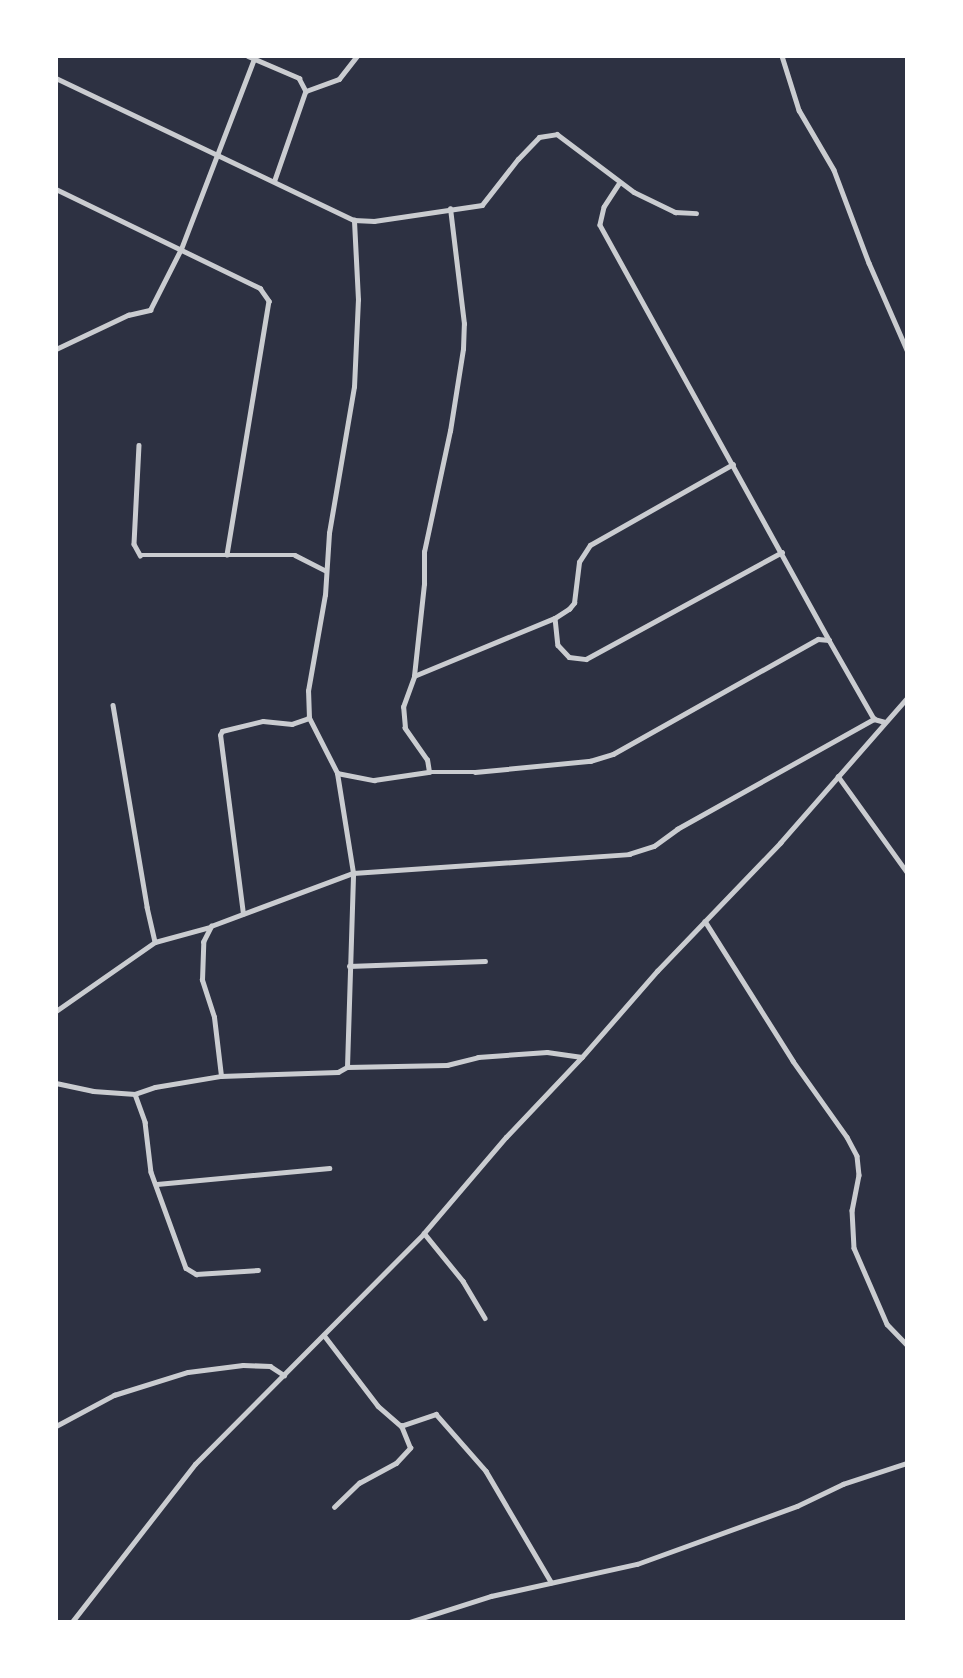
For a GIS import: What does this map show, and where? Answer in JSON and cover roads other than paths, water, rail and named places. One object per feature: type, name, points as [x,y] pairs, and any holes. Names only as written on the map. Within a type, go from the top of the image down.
[{"type":"street","points":[[306,92],[339,79],[357,56]]},
{"type":"street","points":[[782,56],[799,110],[834,170],[869,262],[907,350]]},
{"type":"street","points":[[56,349],[128,315],[150,310],[181,249],[251,57],[299,78],[306,92],[275,180]]},
{"type":"street","points":[[56,78],[275,180],[354,220],[374,221],[482,205],[539,137],[557,134],[568,140],[619,184],[675,212],[696,213]]},
{"type":"street","points":[[619,184],[604,207],[600,225],[874,719]]},
{"type":"street","points":[[56,189],[260,288],[269,301],[227,555]]},
{"type":"street","points":[[429,772],[427,760],[405,729],[402,706],[414,676],[424,584],[424,552],[450,431],[463,349],[464,324],[450,209]]},
{"type":"street","points":[[347,1067],[353,873],[337,773],[309,718],[308,691],[325,595],[325,570],[354,387],[358,300],[354,220]]},
{"type":"street","points":[[139,445],[136,550],[146,557],[295,555],[325,570]]},
{"type":"street","points":[[414,676],[555,618],[574,603],[579,562],[590,545],[733,464]]},
{"type":"street","points":[[555,618],[558,645],[569,657],[586,659],[782,552]]},
{"type":"street","points":[[337,773],[374,780],[429,772],[475,772],[590,761],[613,754],[818,639],[829,640]]},
{"type":"street","points":[[905,700],[907,708]]},
{"type":"street","points":[[72,1622],[195,1464],[424,1233],[506,1137],[582,1057],[905,700]]},
{"type":"street","points":[[113,705],[155,942]]},
{"type":"street","points":[[243,914],[220,735],[222,731],[263,721],[292,724],[309,718]]},
{"type":"street","points":[[56,1011],[155,942],[211,926],[353,873],[629,854],[654,846],[677,829],[874,719],[885,722]]},
{"type":"street","points":[[838,776],[907,872]]},
{"type":"street","points":[[705,922],[857,1156],[859,1175],[852,1210],[854,1248],[887,1324],[907,1345]]},
{"type":"street","points":[[211,926],[203,942],[202,980],[214,1017],[221,1076]]},
{"type":"street","points":[[349,966],[485,961]]},
{"type":"street","points":[[56,1083],[93,1091],[135,1094],[155,1087],[221,1076],[338,1072],[347,1067],[447,1065],[478,1057],[547,1052],[582,1057]]},
{"type":"street","points":[[135,1094],[145,1122],[151,1172],[189,1272],[258,1270]]},
{"type":"street","points":[[157,1184],[329,1168]]},
{"type":"street","points":[[424,1233],[463,1280],[485,1318]]},
{"type":"street","points":[[324,1335],[378,1406],[401,1426],[411,1448],[396,1463],[359,1483],[334,1507]]},
{"type":"street","points":[[56,1426],[114,1395],[188,1371],[243,1365],[270,1366],[284,1375]]},
{"type":"street","points":[[401,1426],[436,1414],[486,1471],[551,1582]]},
{"type":"street","points":[[410,1622],[491,1595],[637,1564],[797,1506],[844,1484],[907,1463]]}]
